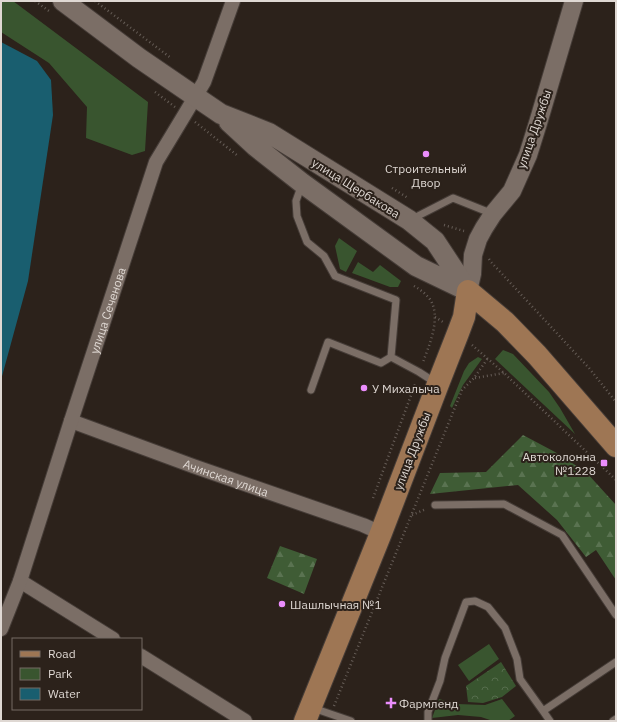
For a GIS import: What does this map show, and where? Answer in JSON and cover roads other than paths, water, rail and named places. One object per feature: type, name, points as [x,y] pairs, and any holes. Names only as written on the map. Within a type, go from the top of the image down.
[{"type":"main road","name":"улица Щербакова","points":[[59,8],[140,58],[221,114],[255,146],[302,183],[416,266],[468,290]]},
{"type":"main road","name":"улица Щербакова","points":[[221,114],[269,133],[409,220],[435,241],[468,290],[505,322],[532,349],[616,446]]},
{"type":"main road","name":"улица Дружбы","points":[[316,714],[372,529],[438,384],[464,318],[468,290]]},
{"type":"street","name":"улица Сеченова","points":[[1,629],[20,581],[156,162],[204,82],[233,1]]},
{"type":"street","name":"улица Дружбы","points":[[468,290],[472,274],[472,255],[478,239],[493,214],[512,190],[528,154],[574,1]]},
{"type":"street","name":"Ачинская улица","points":[[71,421],[372,529]]},
{"type":"street","points":[[20,581],[111,638]]},
{"type":"street","points":[[142,657],[245,721]]},
{"type":"lane","points":[[302,183],[296,201],[297,216],[307,242],[324,256],[335,276],[396,300],[391,357]]},
{"type":"lane","points":[[409,220],[453,198],[493,214]]},
{"type":"lane","points":[[311,390],[328,342],[381,363],[391,357]]},
{"type":"lane","points":[[391,357],[438,384]]},
{"type":"lane","points":[[435,505],[504,504],[562,535],[616,615]]},
{"type":"lane","points":[[428,721],[428,712],[440,681],[444,658],[466,602],[475,601],[488,607],[505,628],[517,660],[520,680],[550,721]]},
{"type":"lane","points":[[543,711],[616,662]]},
{"type":"lane","points":[[316,714],[351,721]]},
{"type":"water","points":[[1,42],[37,61],[51,80],[53,115],[28,281],[1,380]]},
{"type":"place","name":"Строительный Двор","points":[[426,154]]},
{"type":"place","name":"У Михалыча","points":[[364,388]]},
{"type":"place","name":"Автоколонна №1228","points":[[604,463]]},
{"type":"place","name":"Шашлычная №1","points":[[282,604]]},
{"type":"place","name":"Фармленд","points":[[391,703]]}]
